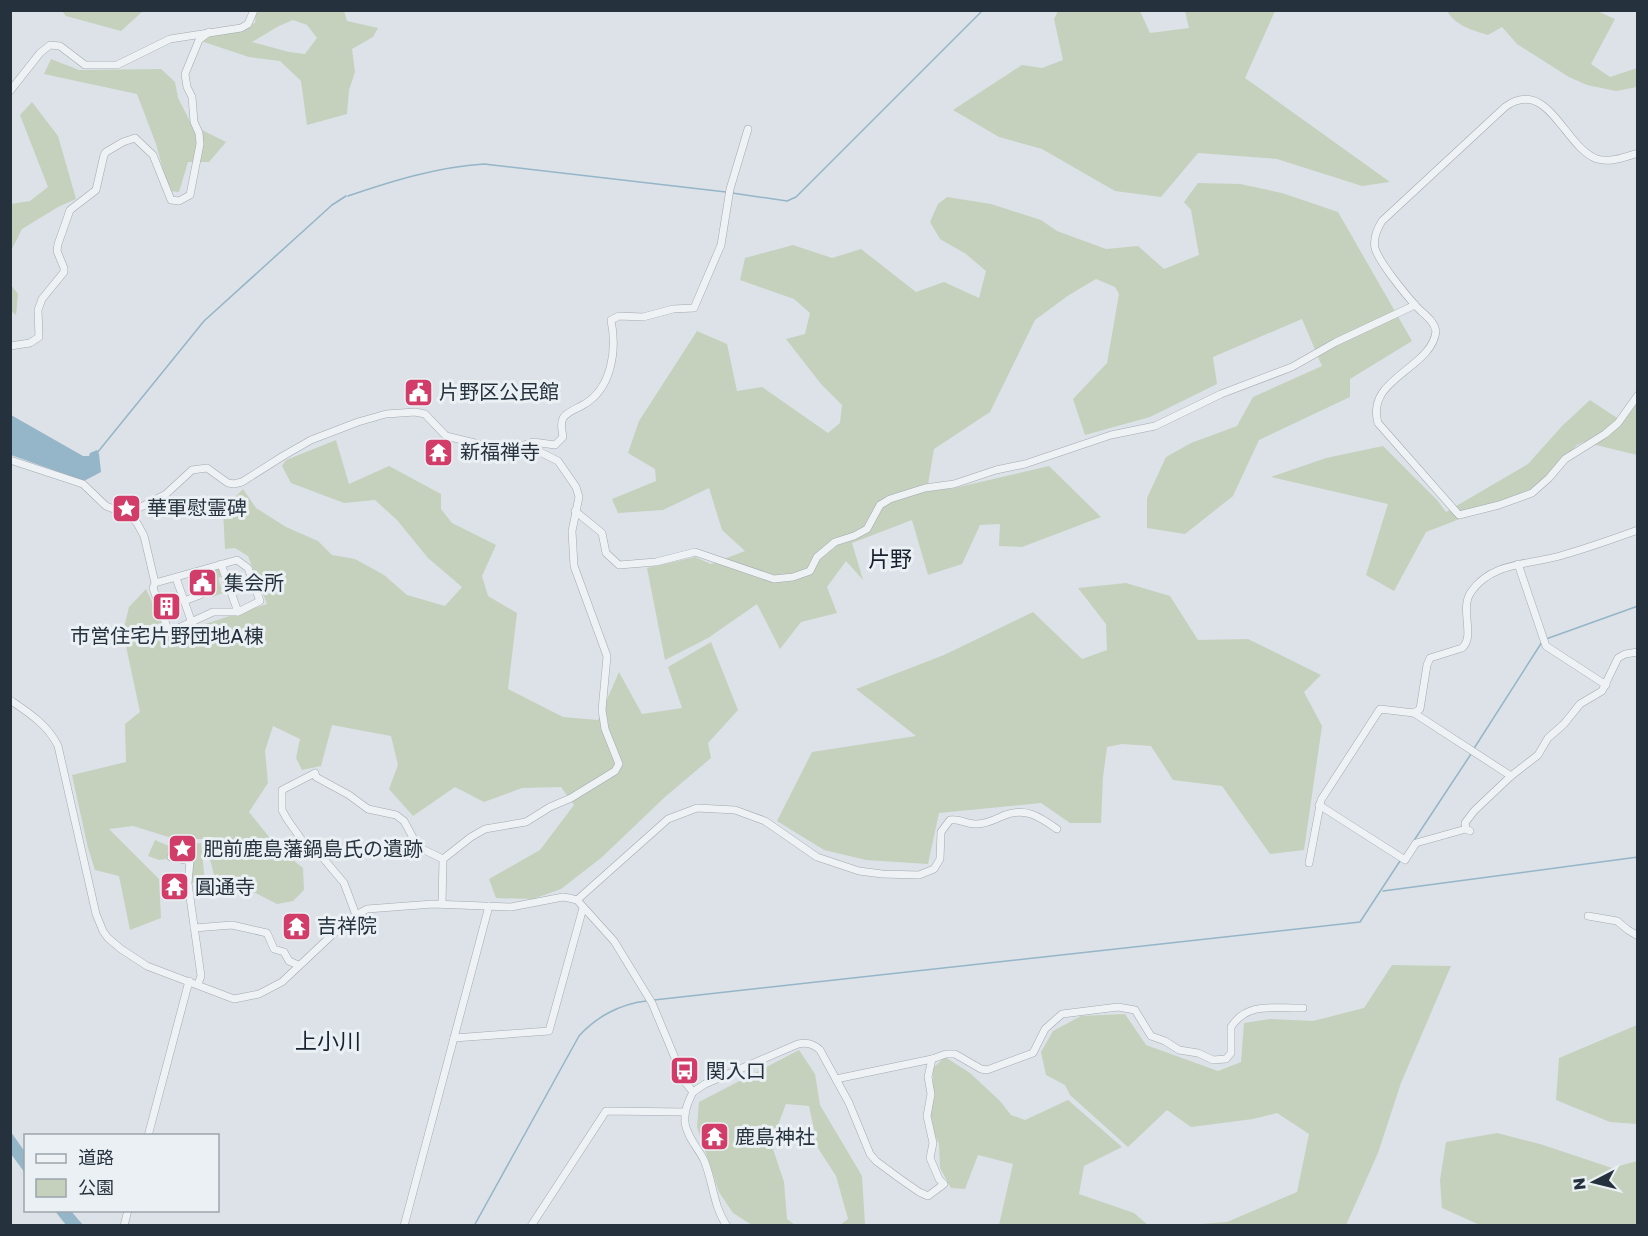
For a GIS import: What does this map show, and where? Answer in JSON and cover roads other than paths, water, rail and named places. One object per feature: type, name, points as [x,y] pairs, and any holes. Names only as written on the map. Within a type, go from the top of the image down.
[{"type":"street","points":[[10,91],[40,53],[50,45],[60,46],[85,65],[117,65],[170,39],[241,28],[248,24],[254,10]]},
{"type":"street","points":[[10,346],[30,343],[39,337],[38,310],[42,298],[64,272],[57,251],[61,234],[72,207],[96,190],[106,152],[135,138],[153,155],[171,200],[179,201],[190,195],[200,144],[199,133],[194,122],[192,96],[187,87],[185,74],[200,40],[209,32]]},
{"type":"street","points":[[1638,153],[1609,160],[1597,159],[1583,148],[1542,105],[1528,100],[1519,100],[1509,105],[1382,221],[1376,231],[1377,253],[1415,305],[1433,323],[1436,335],[1422,355],[1380,396],[1376,404],[1376,418],[1382,429],[1459,515],[1499,505],[1532,493],[1565,459],[1618,423],[1638,395]]},
{"type":"street","points":[[518,447],[533,442],[555,445],[563,437],[561,429],[563,419],[598,393],[605,381],[614,350],[611,320],[619,316],[644,317],[673,309],[694,308],[721,245],[730,189],[748,129]]},
{"type":"street","points":[[575,511],[602,533],[606,553],[619,565],[656,562],[695,552],[774,579],[793,577],[810,571],[817,557],[835,542],[863,531],[880,505],[890,499],[925,488],[954,484],[996,470],[1025,464],[1112,435],[1155,426],[1221,394],[1292,367],[1336,342],[1415,305]]},
{"type":"street","points":[[124,511],[141,507],[166,494],[192,470],[207,468],[228,483],[242,482],[311,440],[386,414],[415,412],[425,414],[446,436],[483,445],[518,447],[538,451],[558,461],[576,487],[579,497],[572,531],[574,566],[607,656],[602,710],[604,729],[619,764],[615,771],[571,798],[526,822],[485,829],[443,859]]},
{"type":"street","points":[[10,460],[83,484],[106,506],[124,511],[137,523],[144,536],[155,583],[153,588],[168,630],[172,631],[213,612],[238,612],[260,601],[248,568],[237,560],[155,583]]},
{"type":"street","points":[[1414,713],[1420,709],[1430,658],[1466,645],[1468,638],[1466,608],[1471,592],[1484,579],[1518,564],[1562,556],[1638,530]]},
{"type":"street","points":[[221,564],[238,612]]},
{"type":"street","points":[[1518,564],[1544,640],[1549,648],[1606,685]]},
{"type":"street","points":[[176,578],[192,622]]},
{"type":"street","points":[[184,601],[200,595]]},
{"type":"street","points":[[1319,805],[1402,858],[1416,843],[1468,830],[1465,823],[1467,818],[1511,776],[1538,755],[1548,738],[1564,724],[1580,704],[1599,693],[1606,685],[1618,658],[1625,654],[1638,652]]},
{"type":"street","points":[[10,700],[39,721],[50,732],[58,746],[96,914],[103,931],[121,949],[147,966],[231,998],[243,998],[271,989],[282,982],[298,965],[356,915],[367,909],[442,904],[522,906],[563,897],[577,900],[615,941],[652,1003],[685,1082],[693,1092]]},
{"type":"street","points":[[1309,863],[1319,805],[1380,709],[1414,713],[1511,776]]},
{"type":"street","points":[[356,915],[344,883],[323,858],[306,846],[287,819],[282,810],[282,790],[315,773],[316,777],[368,808],[396,815],[404,821],[418,847],[443,859]]},
{"type":"street","points":[[577,900],[668,819],[697,808],[735,810],[765,821],[817,857],[859,871],[882,874],[919,875],[934,869],[940,859],[940,832],[950,820],[959,819],[976,825],[985,824],[1008,814],[1024,812],[1037,815],[1057,829]]},
{"type":"street","points":[[171,857],[190,861],[188,883],[201,976],[198,984]]},
{"type":"street","points":[[442,904],[443,859]]},
{"type":"street","points":[[404,1226],[489,906]]},
{"type":"street","points":[[454,1038],[549,1031],[583,908]]},
{"type":"street","points":[[1588,916],[1617,921],[1638,936]]},
{"type":"street","points":[[194,928],[232,925],[267,933],[274,949],[284,952],[289,961],[298,965]]},
{"type":"street","points":[[149,1134],[189,981]]},
{"type":"street","points":[[836,1079],[946,1054],[955,1054],[984,1070],[993,1069],[1033,1053],[1045,1029],[1062,1014],[1122,1007],[1130,1008],[1137,1013],[1151,1036],[1184,1052],[1198,1053],[1212,1060],[1222,1060],[1231,1053],[1231,1027],[1244,1012],[1254,1009],[1303,1008]]},
{"type":"street","points":[[727,1226],[716,1203],[703,1159],[687,1131],[685,1112],[693,1092],[755,1062],[804,1043],[817,1047],[849,1103],[873,1158],[919,1192],[928,1196],[944,1184],[939,1179],[930,1158],[933,1143],[927,1116],[931,1094],[928,1077],[932,1059]]},
{"type":"street","points":[[531,1226],[606,1111],[685,1112]]},
{"type":"water","points":[[11,415],[83,456],[89,456],[97,450],[101,472],[84,481],[11,455]]},
{"type":"water","points":[[11,1132],[24,1151],[24,1172],[11,1154]]},
{"type":"water","points":[[56,1212],[72,1212],[83,1225],[66,1225]]},
{"type":"waterway","points":[[732,193],[787,201],[796,197],[983,10]]},
{"type":"waterway","points":[[348,196],[432,171],[484,164],[726,192]]},
{"type":"waterway","points":[[97,453],[204,321],[332,205],[346,196]]},
{"type":"waterway","points":[[1546,639],[1638,606]]},
{"type":"waterway","points":[[1473,750],[1542,642]]},
{"type":"waterway","points":[[1413,842],[1471,754]]},
{"type":"waterway","points":[[1383,891],[1638,857]]},
{"type":"waterway","points":[[654,1000],[1360,922],[1400,861]]},
{"type":"waterway","points":[[474,1226],[579,1036],[609,1012],[646,1001]]},
{"type":"place","name":"片野区公民館","points":[[418,392]]},
{"type":"place","name":"新福禅寺","points":[[439,452]]},
{"type":"place","name":"華軍慰霊碑","points":[[126,508]]},
{"type":"place","name":"集会所","points":[[203,583]]},
{"type":"place","name":"市営住宅片野団地A棟","points":[[167,606]]},
{"type":"place","name":"肥前鹿島藩鍋島氏の遺跡","points":[[182,849]]},
{"type":"place","name":"圓通寺","points":[[174,887]]},
{"type":"place","name":"吉祥院","points":[[296,926]]},
{"type":"place","name":"関入口","points":[[685,1071]]},
{"type":"place","name":"鹿島神社","points":[[714,1137]]},
{"type":"district","name":"片野","points":[[890,559]]},
{"type":"district","name":"上小川","points":[[328,1041]]}]
